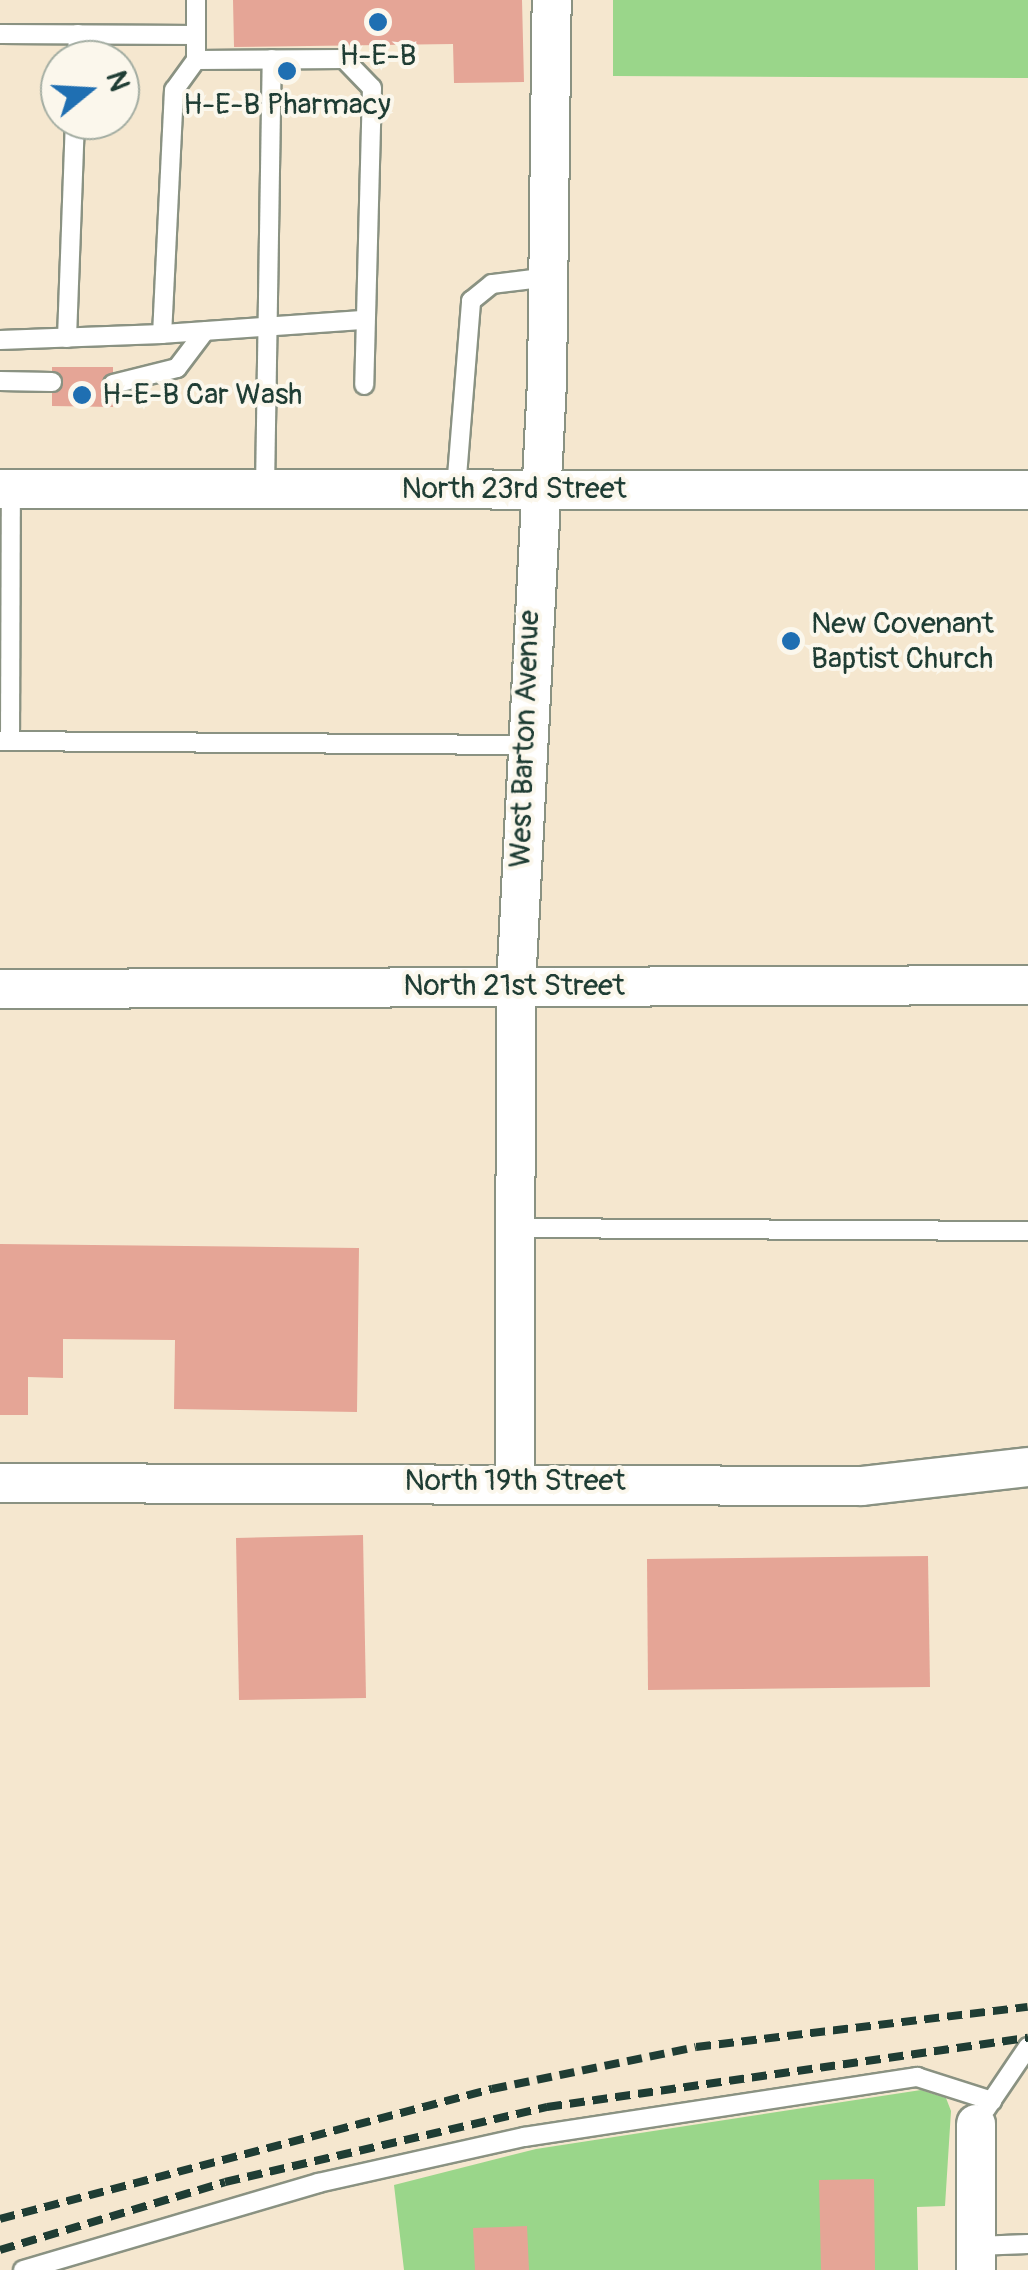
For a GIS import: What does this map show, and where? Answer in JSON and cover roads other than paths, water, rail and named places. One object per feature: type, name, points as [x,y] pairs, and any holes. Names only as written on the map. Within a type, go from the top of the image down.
[{"type":"street","name":"West Barton Avenue","points":[[515,1480],[516,986],[548,277],[552,0]]},
{"type":"street","name":"North 23rd Street","points":[[5,489],[1028,490]]},
{"type":"street","name":"North 21st Street","points":[[0,989],[1028,985]]},
{"type":"street","name":"North 19th Street","points":[[0,1484],[515,1480],[862,1486],[1028,1467]]},
{"type":"street","points":[[976,2258],[984,2112]]},
{"type":"lane","points":[[162,334],[174,90],[196,60],[196,0]]},
{"type":"lane","points":[[0,34],[196,35]]},
{"type":"lane","points":[[78,34],[78,40]]},
{"type":"lane","points":[[196,60],[344,59],[372,88],[364,385]]},
{"type":"lane","points":[[264,489],[272,60]]},
{"type":"lane","points":[[67,338],[74,140]]},
{"type":"lane","points":[[456,489],[471,302],[492,284],[548,277]]},
{"type":"lane","points":[[0,340],[364,320]]},
{"type":"lane","points":[[113,384],[177,368],[205,331]]},
{"type":"lane","points":[[0,381],[52,382]]},
{"type":"lane","points":[[5,489],[5,740],[525,745]]},
{"type":"lane","points":[[515,1228],[1028,1231]]},
{"type":"lane","points":[[23,2270],[318,2184],[524,2137],[917,2077],[984,2112],[1028,2047]]},
{"type":"lane","points":[[976,2258],[1028,2244]]},
{"type":"railway","points":[[0,2219],[492,2089],[696,2047],[1028,2007]]},
{"type":"railway","points":[[0,2250],[225,2182],[547,2107],[1028,2038]]},
{"type":"place","name":"H-E-B","points":[[378,22]]},
{"type":"place","name":"H-E-B Pharmacy","points":[[287,71]]},
{"type":"place","name":"H-E-B Car Wash","points":[[82,395]]},
{"type":"place","name":"New Covenant Baptist Church","points":[[791,641]]}]
